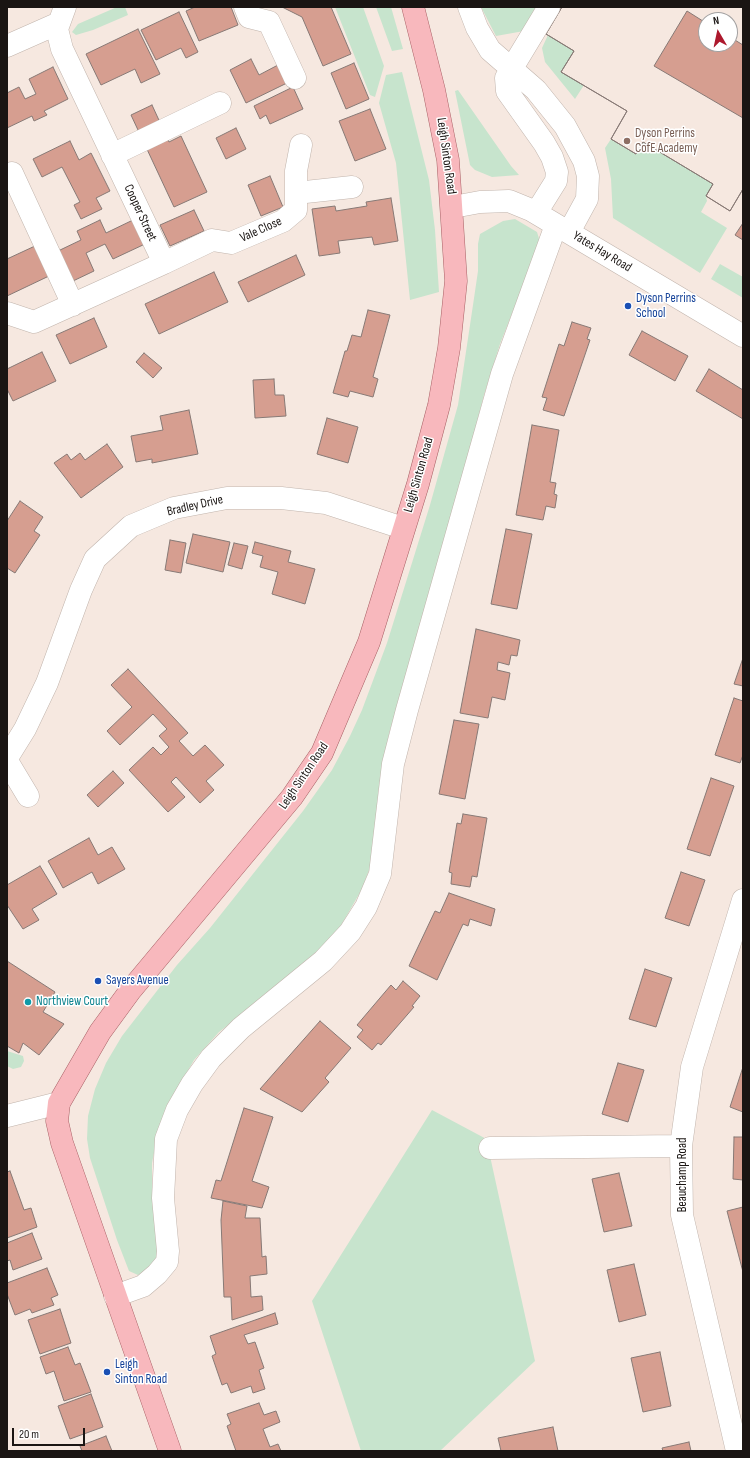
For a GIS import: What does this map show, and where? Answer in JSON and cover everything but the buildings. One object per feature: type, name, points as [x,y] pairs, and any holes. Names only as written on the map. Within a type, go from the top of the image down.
[{"type":"main road","name":"Leigh Sinton Road","points":[[170,1451],[62,1143],[57,1121],[59,1103],[100,1032],[130,992],[292,797],[322,753],[369,642],[403,528],[418,484],[439,405],[449,348],[456,281],[453,207],[443,125],[413,7]]},
{"type":"street","points":[[245,7],[249,17],[269,22],[295,78]]},
{"type":"street","points":[[115,1296],[143,1286],[158,1274],[166,1262],[168,1252],[163,1198],[166,1139],[177,1110],[192,1084],[211,1058],[241,1028],[323,961],[350,932],[366,907],[380,874],[393,764],[502,374],[563,228],[588,199],[588,176],[584,160],[565,126],[536,90],[490,50],[483,39],[469,7]]},
{"type":"street","points":[[536,213],[556,182],[557,172],[552,157],[544,143],[507,91],[506,78],[549,7]]},
{"type":"street","points":[[11,45],[62,15]]},
{"type":"street","name":"Cooper Street","points":[[62,15],[57,29],[62,50],[164,263]]},
{"type":"street","points":[[112,155],[220,103]]},
{"type":"street","name":"Vale Close","points":[[164,263],[212,240],[231,243],[284,221],[296,210],[296,171],[301,145]]},
{"type":"street","points":[[12,173],[73,305]]},
{"type":"street","points":[[296,193],[352,187]]},
{"type":"street","name":"Yates Hay Road","points":[[453,207],[480,202],[509,201],[536,213],[743,336]]},
{"type":"street","points":[[7,313],[34,322],[164,263]]},
{"type":"street","name":"Bradley Drive","points":[[7,758],[25,729],[47,683],[81,590],[95,559],[131,526],[174,508],[227,498],[281,498],[326,503],[403,528]]},
{"type":"street","points":[[7,761],[28,796]]},
{"type":"street","name":"Beauchamp Road","points":[[737,1451],[682,1215],[681,1146],[692,1067],[743,900]]},
{"type":"street","points":[[7,1116],[59,1103]]},
{"type":"street","points":[[490,1148],[681,1146]]},
{"type":"green space","points":[[117,7],[125,7],[128,15],[93,30],[76,35],[72,32],[78,24]]},
{"type":"green space","points":[[335,7],[363,7],[384,66],[375,97],[370,95]]},
{"type":"green space","points":[[376,7],[391,7],[403,49],[392,51]]},
{"type":"green space","points":[[481,7],[538,7],[524,31],[496,36]]},
{"type":"green space","points":[[548,35],[574,51],[561,72],[584,85],[575,99],[545,62],[542,48]]},
{"type":"green space","points":[[402,72],[429,180],[435,230],[439,292],[410,300],[396,163],[379,103],[386,75]]},
{"type":"green space","points":[[458,90],[511,166],[519,175],[492,177],[475,170],[470,165],[455,91]]},
{"type":"green space","points":[[611,139],[636,154],[643,142],[713,184],[706,196],[707,201],[701,212],[727,228],[700,273],[613,218],[611,179],[605,148]]},
{"type":"green space","points":[[515,219],[537,232],[540,242],[500,344],[484,395],[441,560],[390,730],[383,761],[378,795],[377,832],[372,862],[362,889],[335,936],[317,956],[219,1032],[194,1060],[179,1086],[157,1137],[152,1163],[152,1188],[158,1251],[155,1263],[147,1271],[138,1275],[129,1271],[117,1240],[90,1158],[87,1139],[88,1116],[95,1089],[106,1063],[122,1036],[177,965],[210,928],[303,811],[332,770],[350,736],[362,710],[387,643],[430,505],[458,405],[478,271],[478,244],[480,234],[503,221]]},
{"type":"green space","points":[[720,264],[743,277],[743,298],[711,279]]},
{"type":"green space","points":[[7,1051],[23,1056],[24,1061],[21,1067],[13,1069],[7,1066]]},
{"type":"green space","points":[[432,1110],[492,1142],[490,1156],[535,1361],[440,1451],[361,1451],[312,1301]]},
{"type":"place","name":"Dyson Perrins CofE Academy","points":[[627,141]]},
{"type":"place","name":"Dyson Perrins School","points":[[628,306]]},
{"type":"place","name":"Sayers Avenue","points":[[98,981]]},
{"type":"place","name":"Northview Court","points":[[28,1002]]},
{"type":"place","name":"Leigh Sinton Road","points":[[107,1372]]}]
